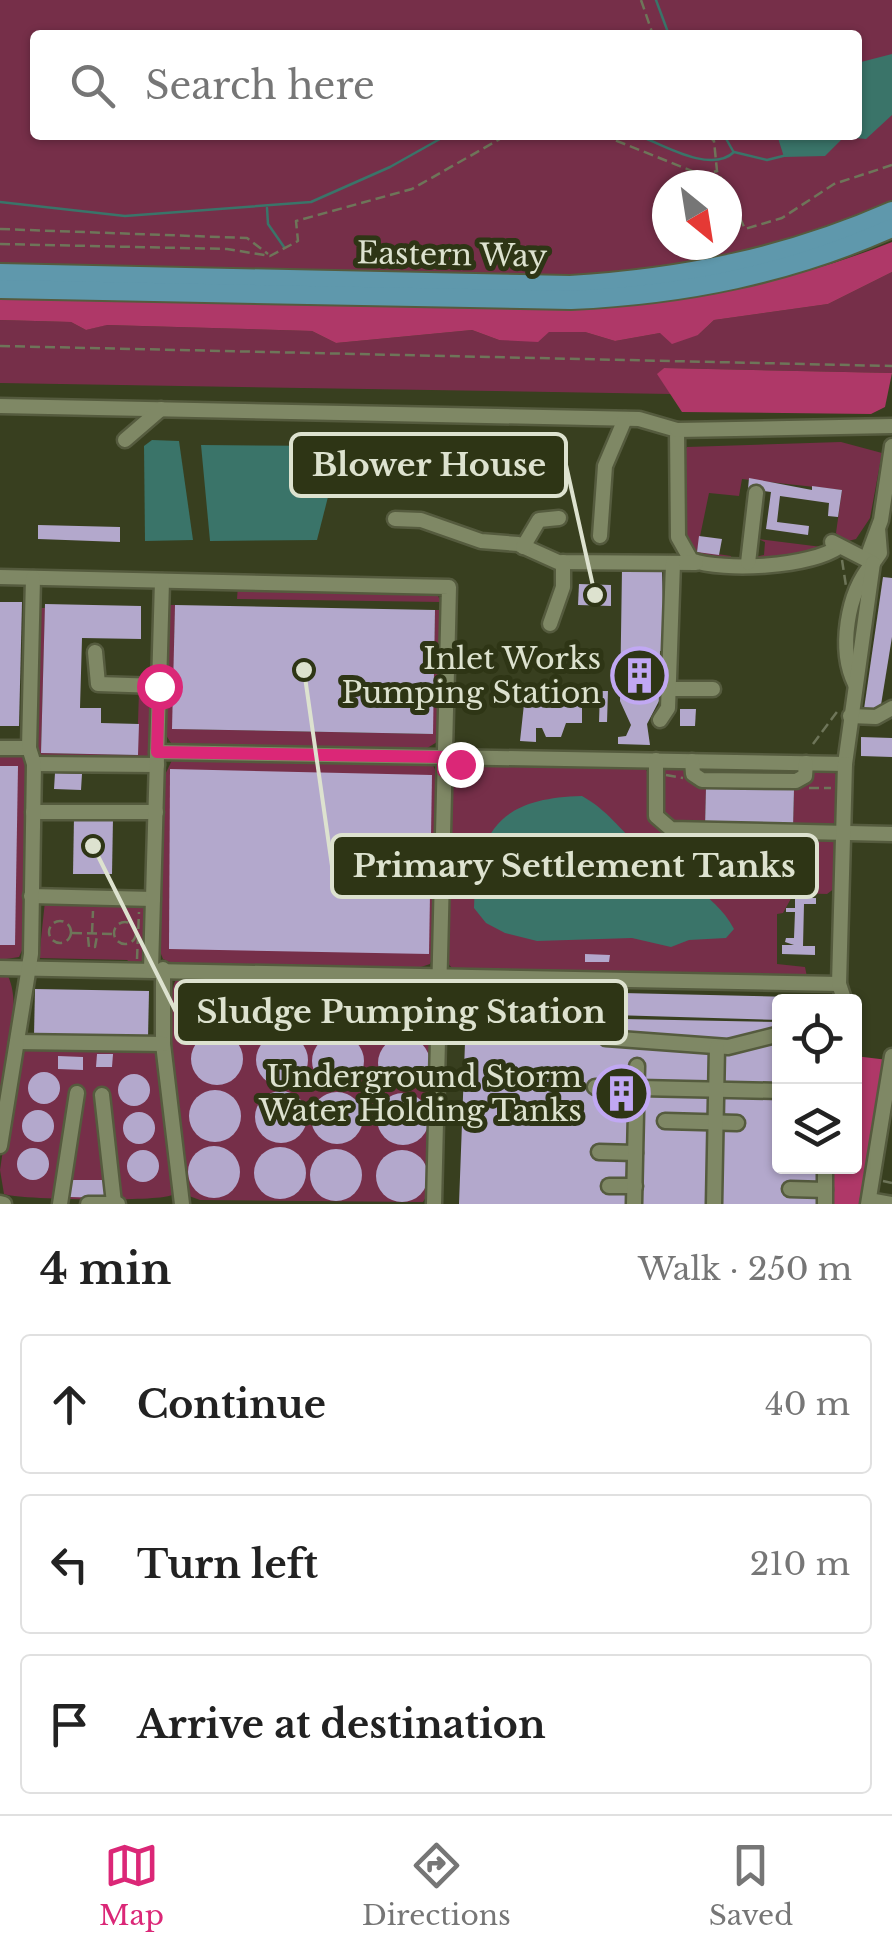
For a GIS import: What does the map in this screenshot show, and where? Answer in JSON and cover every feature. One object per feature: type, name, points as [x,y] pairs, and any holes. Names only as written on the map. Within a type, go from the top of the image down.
[{"type":"main road","name":"Eastern Way","points":[[790,259],[892,211]]},
{"type":"main road","name":"Eastern Way","points":[[0,273],[639,297],[730,282],[892,228]]},
{"type":"main road","name":"Eastern Way","points":[[0,289],[488,291]]},
{"type":"street","points":[[0,406],[625,419],[677,430],[892,426]]},
{"type":"street","points":[[125,440],[161,409]]},
{"type":"street","points":[[600,536],[605,466],[625,419]]},
{"type":"street","points":[[677,430],[678,537],[686,555],[698,563]]},
{"type":"street","points":[[842,994],[839,984],[845,711],[855,684],[873,563],[880,553],[879,524],[892,446]]},
{"type":"street","points":[[748,563],[756,492]]},
{"type":"street","points":[[523,546],[539,520],[559,518]]},
{"type":"street","points":[[395,519],[421,520],[464,538],[523,546],[563,562],[806,564],[835,544],[873,563]]},
{"type":"street","points":[[550,624],[563,587],[563,562]]},
{"type":"street","points":[[660,720],[668,708],[670,689],[673,563]]},
{"type":"street","points":[[0,577],[449,586],[434,1204]]},
{"type":"street","points":[[0,1146],[27,968],[34,764],[28,748],[33,578]]},
{"type":"street","points":[[162,580],[156,812],[147,899],[150,969],[182,1204]]},
{"type":"street","points":[[94,652],[98,684],[159,686]]},
{"type":"street","points":[[670,689],[714,688]]},
{"type":"street","points":[[845,711],[876,717],[892,708]]},
{"type":"street","points":[[0,748],[28,748]]},
{"type":"street","points":[[34,764],[157,758],[443,757],[656,767],[692,761],[845,764]]},
{"type":"street","points":[[656,767],[656,816],[672,829],[892,834]]},
{"type":"street","points":[[33,812],[156,812]]},
{"type":"street","points":[[31,896],[147,899]]},
{"type":"street","points":[[0,968],[839,984]]},
{"type":"street","points":[[606,1038],[718,1046],[772,1036]]},
{"type":"street","points":[[17,1042],[163,1044]]},
{"type":"street","points":[[714,1204],[718,1046]]},
{"type":"street","points":[[892,1056],[868,1202],[892,1204]]},
{"type":"street","points":[[634,1204],[638,1066]]},
{"type":"street","points":[[595,1087],[614,1080],[637,1088],[772,1091]]},
{"type":"street","points":[[60,1204],[77,1094]]},
{"type":"street","points":[[88,1204],[116,1204],[102,1094]]},
{"type":"street","points":[[665,1121],[737,1124]]},
{"type":"street","points":[[599,1152],[636,1153]]},
{"type":"street","points":[[609,1186],[635,1186]]},
{"type":"street","points":[[798,1194],[825,1197]]},
{"type":"path","points":[[641,0],[651,30]]},
{"type":"path","points":[[0,244],[227,249],[270,256],[282,254],[298,242],[296,221],[412,188],[498,140]]},
{"type":"path","points":[[615,140],[692,170]]},
{"type":"path","points":[[714,141],[717,170]]},
{"type":"path","points":[[742,224],[744,229],[759,227],[834,184],[892,164]]},
{"type":"path","points":[[0,229],[248,238],[270,256]]},
{"type":"path","points":[[0,346],[892,366]]},
{"type":"path","points":[[813,744],[845,711]]},
{"type":"path","points":[[656,767],[695,782]]},
{"type":"path","points":[[801,787],[845,789]]},
{"type":"path","points":[[92,935],[93,898]]},
{"type":"path","points":[[147,899],[150,969]]},
{"type":"path","points":[[71,933],[60,943],[49,932],[61,921],[71,933],[114,934]]},
{"type":"path","points":[[122,923],[136,931],[128,944],[118,942],[114,934],[122,923]]},
{"type":"shaded area","points":[[0,0],[892,0],[892,201],[747,262],[557,277],[0,265]]},
{"type":"shaded area","points":[[892,242],[892,272],[828,304],[714,320],[698,335],[672,344],[660,333],[615,341],[585,332],[549,332],[538,342],[499,340],[472,330],[336,343],[312,331],[107,325],[86,330],[71,322],[0,320],[0,295],[617,307],[757,284],[825,266]]},
{"type":"shaded area","points":[[892,272],[892,373],[664,368],[658,374],[671,394],[0,383],[0,320],[71,322],[86,330],[106,325],[312,331],[336,343],[472,330],[499,340],[549,332],[585,332],[615,341],[660,333],[698,335],[714,320],[828,304]]},
{"type":"shaded area","points":[[664,368],[892,373],[885,407],[871,414],[682,412],[657,374]]},
{"type":"shaded area","points":[[841,442],[882,453],[870,518],[856,539],[844,542],[836,533],[842,490],[742,479],[739,496],[709,493],[697,551],[731,556],[731,560],[700,559],[684,543],[680,457],[687,447]]},
{"type":"shaded area","points":[[758,539],[830,548],[793,562],[745,559],[764,555],[765,542]]},
{"type":"shaded area","points":[[238,585],[436,592],[441,602],[237,599]]},
{"type":"shaded area","points":[[166,605],[175,605],[173,729],[432,734],[435,610],[442,610],[437,742],[424,750],[171,743],[164,732]]},
{"type":"shaded area","points":[[38,608],[45,608],[41,753],[137,755],[139,690],[152,699],[149,760],[40,760],[34,748]]},
{"type":"shaded area","points":[[0,751],[21,753],[28,766],[24,946],[19,957],[0,960]]},
{"type":"shaded area","points":[[173,758],[432,763],[438,776],[434,953],[430,964],[418,968],[174,964],[163,959],[159,949],[163,779]]},
{"type":"shaded area","points":[[454,762],[643,766],[649,774],[654,819],[705,835],[705,856],[747,857],[748,834],[830,838],[839,847],[835,888],[827,894],[794,893],[783,913],[777,914],[777,964],[805,967],[807,977],[452,968],[445,960],[450,766]]},
{"type":"shaded area","points":[[682,767],[706,787],[705,827],[666,823],[659,810],[663,770]]},
{"type":"shaded area","points":[[818,769],[831,770],[839,777],[837,821],[828,827],[793,829],[794,789]]},
{"type":"shaded area","points":[[45,901],[141,903],[145,909],[144,960],[133,965],[127,960],[39,958]]},
{"type":"shaded area","points":[[0,972],[8,976],[14,1005],[0,1111]]},
{"type":"shaded area","points":[[179,976],[426,982],[433,991],[430,1190],[423,1202],[200,1200],[189,1196],[179,1153],[171,1082],[170,1013]]},
{"type":"shaded area","points":[[23,1047],[159,1052],[172,1195],[89,1199],[4,1194],[0,1170],[17,1056]]},
{"type":"shaded area","points":[[862,1057],[888,1060],[864,1204],[826,1204],[826,1174],[862,1174]]},
{"type":"water","points":[[892,54],[892,115],[866,139],[862,139],[862,62]]},
{"type":"water","points":[[779,140],[841,140],[825,156],[784,157]]},
{"type":"water","points":[[152,440],[179,441],[193,540],[145,541],[144,446]]},
{"type":"water","points":[[201,445],[341,446],[317,540],[210,541]]},
{"type":"water","points":[[582,796],[652,858],[715,904],[734,929],[726,938],[689,940],[671,947],[632,938],[537,941],[505,933],[486,923],[474,908],[476,881],[488,839],[498,824],[531,803]]},
{"type":"building","points":[[749,478],[812,490],[812,486],[842,490],[838,517],[828,516],[829,503],[780,496],[777,522],[809,526],[808,535],[766,529],[771,492],[748,489]]},
{"type":"building","points":[[38,525],[120,527],[120,542],[38,539]]},
{"type":"building","points":[[699,536],[722,539],[719,555],[697,552]]},
{"type":"building","name":"Inlet Works Pumping Station","points":[[622,569],[662,570],[664,651],[660,651],[659,701],[647,724],[650,745],[618,744],[618,737],[626,736],[631,725],[620,701]]},
{"type":"building","points":[[883,577],[892,578],[892,637],[880,711],[864,709]]},
{"type":"building","points":[[579,584],[611,585],[611,606],[578,605]]},
{"type":"building","points":[[0,602],[22,602],[19,726],[0,726]]},
{"type":"building","points":[[45,604],[141,606],[141,639],[82,638],[80,708],[101,708],[101,723],[139,724],[138,755],[41,753]]},
{"type":"building","points":[[175,605],[435,610],[433,734],[172,729]]},
{"type":"building","points":[[600,691],[608,691],[607,722],[599,722]]},
{"type":"building","points":[[524,704],[582,706],[582,723],[566,723],[561,737],[546,737],[542,728],[536,728],[536,742],[520,741]]},
{"type":"building","points":[[680,709],[696,709],[695,726],[680,726]]},
{"type":"building","points":[[861,737],[892,738],[892,757],[861,756]]},
{"type":"building","points":[[0,766],[18,766],[15,945],[0,945]]},
{"type":"building","points":[[170,769],[432,775],[429,954],[169,949]]},
{"type":"building","points":[[55,773],[82,774],[81,790],[54,789]]},
{"type":"building","points":[[706,787],[794,789],[793,829],[705,827]]},
{"type":"building","points":[[74,817],[113,818],[112,874],[73,874]]},
{"type":"building","points":[[740,834],[748,834],[748,857],[705,856],[705,844],[740,844]]},
{"type":"building","points":[[795,898],[816,898],[816,904],[804,904],[803,946],[815,946],[815,955],[782,954],[782,945],[794,945],[785,942],[786,938],[794,938],[795,912],[786,912],[786,908],[795,908]]},
{"type":"building","points":[[585,954],[610,955],[609,962],[585,962]]},
{"type":"building","points":[[217,977],[235,985],[243,1003],[235,1021],[217,1029],[199,1021],[191,1003],[199,985]]},
{"type":"building","points":[[283,978],[301,986],[309,1004],[301,1022],[283,1030],[265,1022],[257,1004],[265,986]]},
{"type":"building","points":[[339,979],[357,987],[365,1005],[357,1023],[339,1031],[321,1023],[313,1005],[321,987]]},
{"type":"building","points":[[35,989],[149,991],[148,1038],[34,1036]]},
{"type":"building","points":[[579,992],[772,997],[772,1020],[579,1014]]},
{"type":"building","name":"Underground Storm Water Holding Tanks","points":[[466,1016],[772,1022],[772,1174],[821,1174],[820,1204],[459,1204]]},
{"type":"building","points":[[217,1033],[235,1041],[243,1059],[235,1077],[217,1085],[199,1077],[191,1059],[199,1041]]},
{"type":"building","points":[[282,1034],[300,1042],[308,1060],[300,1078],[282,1086],[264,1078],[256,1060],[264,1042]]},
{"type":"building","points":[[338,1035],[356,1043],[364,1061],[356,1079],[338,1087],[320,1079],[312,1061],[320,1043]]},
{"type":"building","points":[[404,1037],[422,1045],[430,1063],[422,1081],[404,1089],[386,1081],[378,1063],[386,1045]]},
{"type":"building","points":[[97,1054],[113,1054],[112,1067],[96,1067]]},
{"type":"building","points":[[58,1056],[83,1057],[83,1070],[58,1069]]},
{"type":"building","points":[[44,1072],[55,1077],[60,1088],[55,1099],[44,1104],[33,1099],[28,1088],[33,1077]]},
{"type":"building","points":[[134,1074],[145,1079],[150,1090],[145,1101],[134,1106],[123,1101],[118,1090],[123,1079]]},
{"type":"building","points":[[215,1090],[233,1098],[241,1116],[233,1134],[215,1142],[197,1134],[189,1116],[197,1098]]},
{"type":"building","points":[[281,1091],[299,1099],[307,1117],[299,1135],[281,1143],[263,1135],[255,1117],[263,1099]]},
{"type":"building","points":[[337,1092],[355,1100],[363,1118],[355,1136],[337,1144],[319,1136],[311,1118],[319,1100]]},
{"type":"building","points":[[403,1093],[421,1101],[429,1119],[421,1137],[403,1145],[385,1137],[377,1119],[385,1101]]},
{"type":"building","points":[[38,1110],[49,1115],[54,1126],[49,1137],[38,1142],[27,1137],[22,1126],[27,1115]]},
{"type":"building","points":[[139,1112],[150,1117],[155,1128],[150,1139],[139,1144],[128,1139],[123,1128],[128,1117]]},
{"type":"building","points":[[214,1146],[232,1154],[240,1172],[232,1190],[214,1198],[196,1190],[188,1172],[196,1154]]},
{"type":"building","points":[[280,1147],[298,1155],[306,1173],[298,1191],[280,1199],[262,1191],[254,1173],[262,1155]]},
{"type":"building","points":[[33,1148],[44,1153],[49,1164],[44,1175],[33,1180],[22,1175],[17,1164],[22,1153]]},
{"type":"building","points":[[336,1149],[354,1157],[362,1175],[354,1193],[336,1201],[318,1193],[310,1175],[318,1157]]},
{"type":"building","points":[[143,1150],[154,1155],[159,1166],[154,1177],[143,1182],[132,1177],[127,1166],[132,1155]]},
{"type":"building","points":[[402,1150],[420,1158],[428,1176],[420,1194],[402,1202],[384,1194],[376,1176],[384,1158]]},
{"type":"building","points":[[70,1180],[104,1180],[104,1198],[70,1197]]},
{"type":"waterway","points":[[656,0],[667,30]]},
{"type":"waterway","points":[[0,202],[125,216],[311,202],[390,167],[438,140]]},
{"type":"waterway","points":[[649,140],[700,159],[724,158],[734,152],[767,160],[787,155]]},
{"type":"waterway","points":[[727,140],[733,151]]},
{"type":"waterway","points":[[267,208],[268,224],[284,247]]},
{"type":"place","name":"Blower House","points":[[595,595]]},
{"type":"place","name":"Primary Settlement Tanks","points":[[304,670]]},
{"type":"place","name":"Inlet Works Pumping Station","points":[[640,676]]},
{"type":"place","name":"Sludge Pumping Station","points":[[93,846]]},
{"type":"place","name":"Underground Storm Water Holding Tanks","points":[[621,1094]]},
{"type":"route","points":[[159,686],[157,752],[443,757],[443,771],[460,764]]}]
